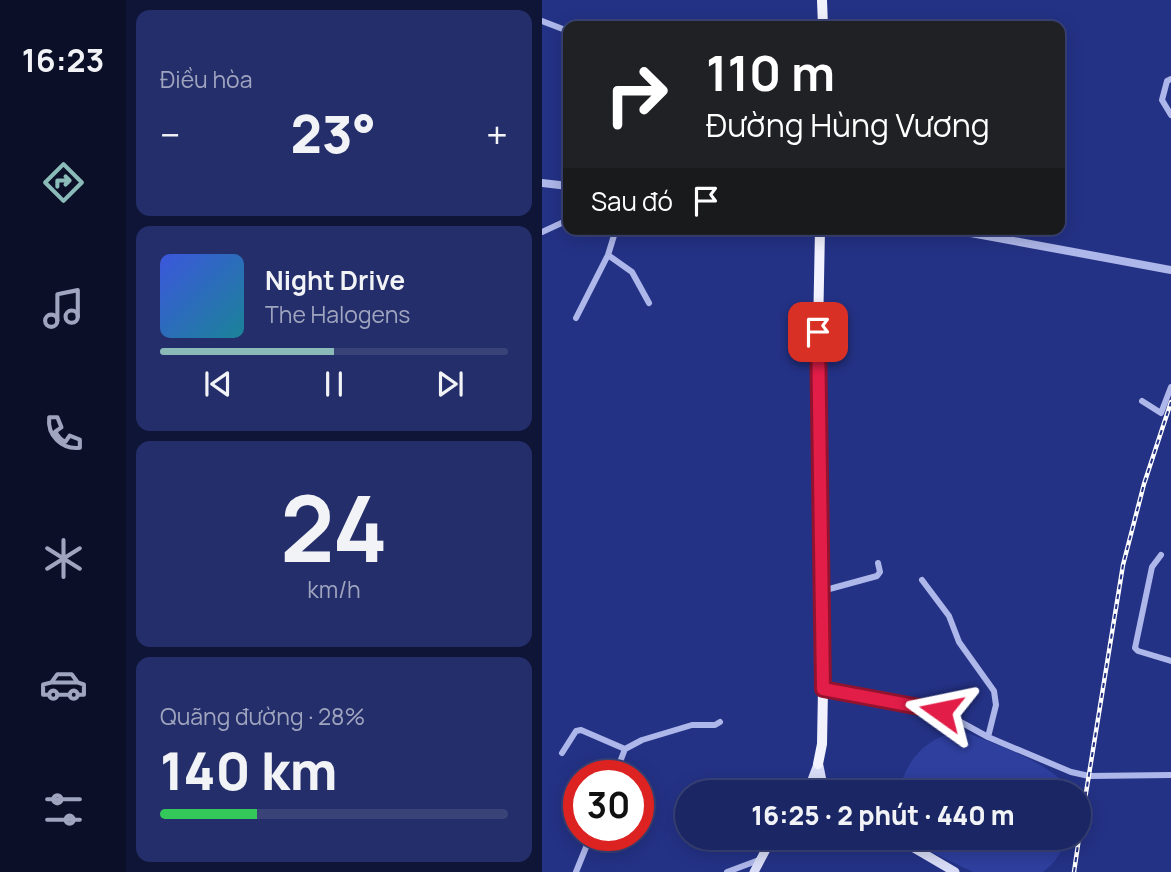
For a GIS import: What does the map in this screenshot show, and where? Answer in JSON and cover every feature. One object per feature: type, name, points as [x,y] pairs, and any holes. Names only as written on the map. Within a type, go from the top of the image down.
[{"type":"main road","points":[[822,0],[823,21]]},
{"type":"main road","points":[[812,780],[822,744],[823,689],[818,332],[820,235]]},
{"type":"main road","points":[[818,764],[822,780]]},
{"type":"main road","points":[[754,872],[765,850]]},
{"type":"main road","points":[[917,850],[955,872]]},
{"type":"street","points":[[542,21],[563,29]]},
{"type":"street","points":[[1170,79],[1162,100],[1170,115]]},
{"type":"street","points":[[542,183],[563,185]]},
{"type":"street","points":[[542,232],[563,222]]},
{"type":"street","points":[[576,318],[608,255],[615,235]]},
{"type":"street","points":[[981,235],[1170,270]]},
{"type":"street","points":[[608,255],[632,272],[649,303]]},
{"type":"street","points":[[1142,401],[1161,412],[1170,387]]},
{"type":"street","points":[[1161,555],[1152,567],[1135,648],[1170,661]]},
{"type":"street","points":[[822,591],[877,576],[880,572],[878,563]]},
{"type":"street","points":[[922,580],[949,616],[960,642],[995,691],[996,705],[988,737]]},
{"type":"street","points":[[823,689],[937,709],[988,737],[1066,771],[1089,776],[1170,775]]},
{"type":"street","points":[[621,760],[625,749],[642,740],[692,725],[715,725],[720,722]]},
{"type":"street","points":[[562,753],[572,735],[581,730],[625,749]]},
{"type":"street","points":[[576,872],[585,851]]},
{"type":"street","points":[[727,872],[759,860]]},
{"type":"shaded area","points":[[962,731],[1006,748],[1052,772],[1061,780],[902,780],[920,751],[929,743],[950,733]]},
{"type":"shaded area","points":[[927,850],[1061,850],[1043,872],[973,872]]},
{"type":"railway","points":[[1088,780],[1123,565],[1144,484],[1171,402]]},
{"type":"railway","points":[[1074,872],[1077,850]]},
{"type":"route","points":[[818,332],[823,689],[941,711]]}]
